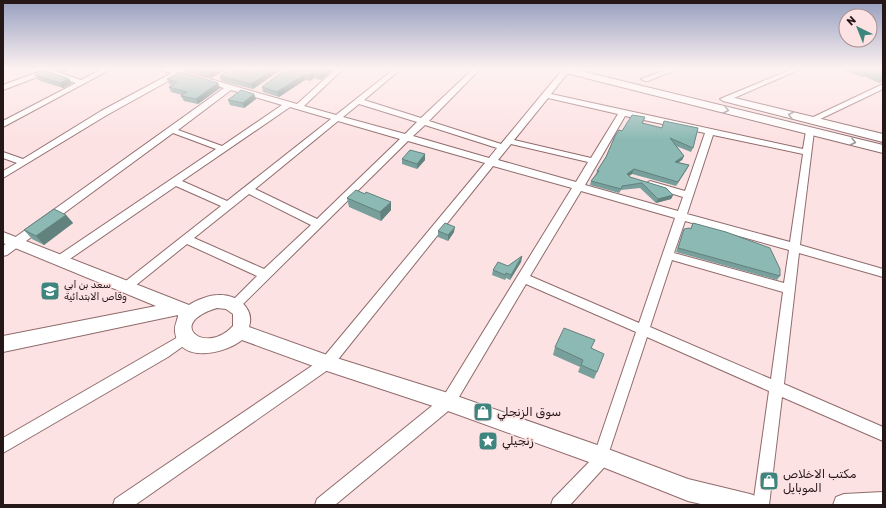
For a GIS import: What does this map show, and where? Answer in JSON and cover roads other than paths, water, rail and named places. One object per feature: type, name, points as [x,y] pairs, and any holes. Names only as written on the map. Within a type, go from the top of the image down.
[{"type":"main road","points":[[668,93],[810,126],[883,138]]},
{"type":"main road","points":[[699,93],[724,99],[883,149]]},
{"type":"main road","points":[[10,240],[184,310]]},
{"type":"main road","points":[[3,344],[184,310],[217,301],[227,301],[235,305],[240,310],[242,324],[239,331],[226,341],[210,346],[191,344],[185,338],[182,331],[184,310]]},
{"type":"main road","points":[[239,331],[328,363],[448,402],[602,456],[688,490],[750,505]]},
{"type":"main road","points":[[844,505],[883,503]]},
{"type":"street","points":[[3,124],[61,93]]},
{"type":"street","points":[[3,175],[104,113],[142,93]]},
{"type":"street","points":[[3,252],[10,240],[223,93]]},
{"type":"street","points":[[259,93],[294,105],[883,273]]},
{"type":"street","points":[[60,260],[223,149],[294,105],[310,93]]},
{"type":"street","points":[[126,287],[368,93]]},
{"type":"street","points":[[235,305],[453,93]]},
{"type":"street","points":[[724,99],[739,93]]},
{"type":"street","points":[[761,505],[810,126],[871,93]]},
{"type":"street","points":[[121,505],[328,363],[546,95],[807,152]]},
{"type":"street","points":[[358,101],[423,122],[506,144],[594,161]]},
{"type":"street","points":[[323,505],[448,402],[623,113]]},
{"type":"street","points":[[171,130],[223,149]]},
{"type":"street","points":[[559,505],[602,456],[710,131]]},
{"type":"street","points":[[3,154],[24,162]]},
{"type":"street","points":[[639,180],[688,195]]},
{"type":"street","points":[[175,182],[228,205]]},
{"type":"street","points":[[248,189],[318,224]]},
{"type":"street","points":[[186,239],[266,275]]},
{"type":"street","points":[[668,255],[789,290]]},
{"type":"street","points":[[523,278],[883,434]]},
{"type":"street","points":[[3,446],[156,357],[185,338]]},
{"type":"place","name":"سعد بن ابي وقاص الابتدائية","points":[[50,291]]},
{"type":"place","name":"سوق الزنجلي","points":[[483,412]]},
{"type":"place","name":"زنجيلي","points":[[488,441]]},
{"type":"place","name":"مكتب الاخلاص الموبايل","points":[[769,481]]}]
